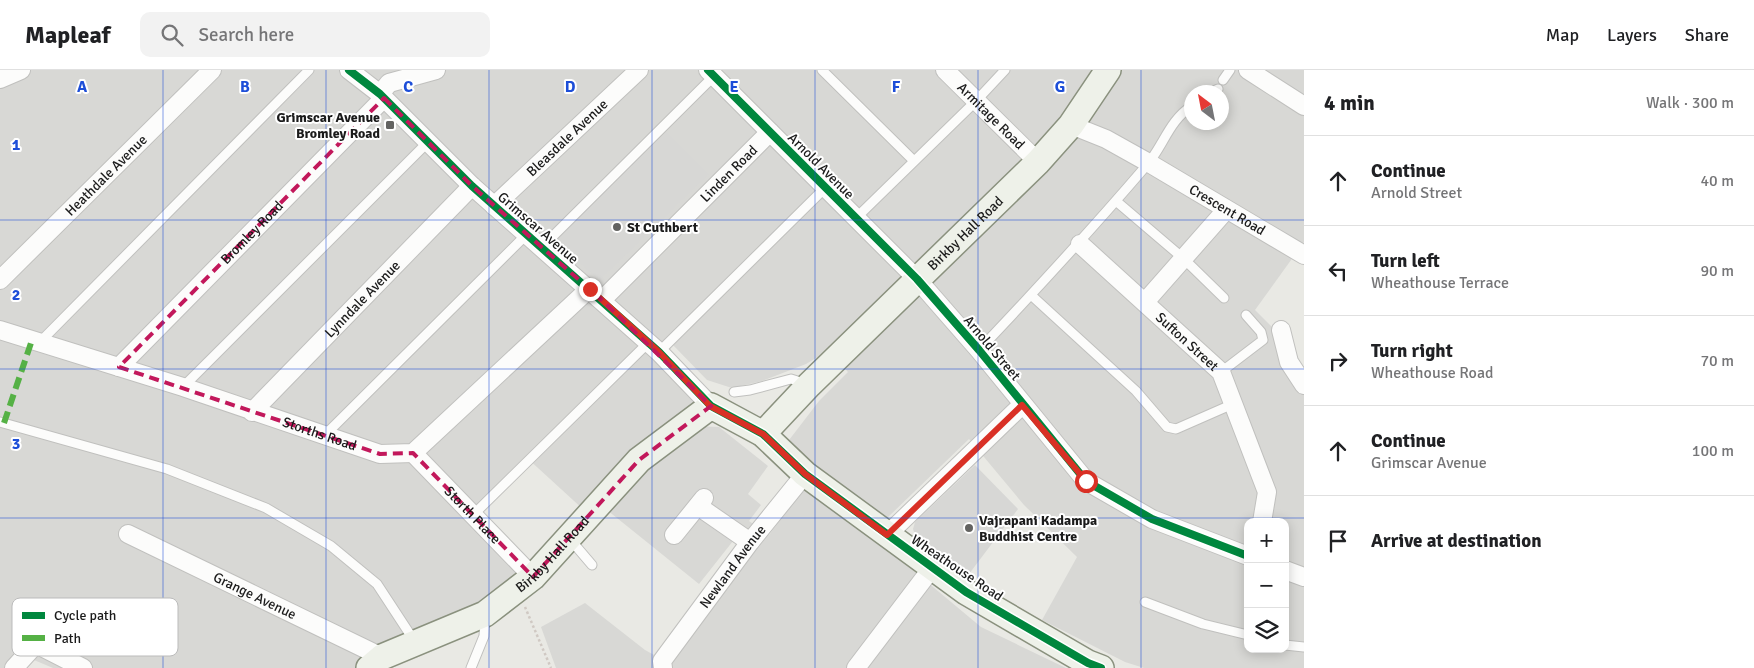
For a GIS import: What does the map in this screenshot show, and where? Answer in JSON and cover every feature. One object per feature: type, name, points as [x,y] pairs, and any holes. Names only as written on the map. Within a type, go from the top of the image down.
[{"type":"street","points":[[0,79],[21,70]]},
{"type":"street","name":"Heathdale Avenue","points":[[0,280],[212,70]]},
{"type":"street","name":"Grimscar Avenue","points":[[349,70],[382,96],[494,206],[654,347],[710,406],[763,434]]},
{"type":"street","name":"Bromley Road","points":[[119,367],[382,96],[389,83],[436,70]]},
{"type":"street","name":"Bleasdale Avenue","points":[[494,206],[639,70]]},
{"type":"street","name":"Armitage Road","points":[[944,70],[1038,162]]},
{"type":"street","name":"Birkby Hall Road","points":[[763,434],[809,385],[1038,162],[1071,125],[1108,70]]},
{"type":"street","points":[[1248,70],[1304,106]]},
{"type":"street","name":"Arnold Avenue","points":[[711,73],[917,279]]},
{"type":"street","name":"Crescent Road","points":[[1071,125],[1106,139],[1149,162],[1226,210],[1304,255]]},
{"type":"street","name":"Linden Road","points":[[596,295],[770,132]]},
{"type":"street","name":"Lynndale Avenue","points":[[252,412],[472,186]]},
{"type":"street","points":[[1145,302],[1226,210]]},
{"type":"street","name":"Sufton Street","points":[[1080,244],[1221,372],[1267,492],[1263,518]]},
{"type":"street","name":"Arnold Street","points":[[917,279],[979,350],[1086,481],[1152,519],[1244,554]]},
{"type":"street","points":[[413,453],[596,295]]},
{"type":"street","name":"Storths Road","points":[[0,330],[183,387],[380,454],[413,453]]},
{"type":"street","points":[[1281,330],[1289,362],[1301,382]]},
{"type":"street","points":[[887,535],[1022,405]]},
{"type":"street","name":"Birkby Hall Road","points":[[375,663],[485,614],[526,583],[639,460],[710,406]]},
{"type":"street","name":"Wheathouse Road","points":[[763,434],[805,474],[966,592],[1092,666]]},
{"type":"street","name":"Storth Place","points":[[413,453],[473,516],[526,583]]},
{"type":"street","name":"Newland Avenue","points":[[662,664],[750,542],[805,474]]},
{"type":"street","points":[[674,535],[701,502],[750,542]]},
{"type":"street","name":"Grange Avenue","points":[[128,534],[375,663]]},
{"type":"street","points":[[856,668],[932,568]]},
{"type":"street","points":[[1289,571],[1304,577]]},
{"type":"street","points":[[14,668],[25,656]]},
{"type":"street","points":[[60,656],[83,668]]},
{"type":"lane","points":[[40,342],[309,70]]},
{"type":"lane","points":[[822,70],[914,162]]},
{"type":"lane","points":[[856,218],[976,101],[1005,70]]},
{"type":"lane","points":[[1223,80],[1230,70]]},
{"type":"lane","points":[[542,247],[711,73]]},
{"type":"lane","points":[[979,350],[1080,244],[1149,162],[1164,136],[1184,111]]},
{"type":"lane","points":[[183,387],[428,142]]},
{"type":"lane","points":[[473,516],[826,187]]},
{"type":"lane","points":[[1116,201],[1184,258],[1224,298]]},
{"type":"lane","points":[[325,436],[527,234]]},
{"type":"lane","points":[[1031,295],[1136,391],[1167,427],[1176,429],[1233,404]]},
{"type":"lane","points":[[1221,372],[1263,340],[1262,332],[1246,315]]},
{"type":"lane","points":[[734,392],[750,390],[792,379],[809,385]]},
{"type":"lane","points":[[0,422],[167,469],[266,508],[331,546],[376,584],[416,645]]},
{"type":"lane","points":[[569,538],[592,565]]},
{"type":"lane","points":[[1145,602],[1203,624],[1244,634]]},
{"type":"lane","points":[[471,668],[484,636],[485,614]]},
{"type":"lane","points":[[1289,645],[1304,647]]},
{"type":"path","points":[[526,583],[551,668]]},
{"type":"highlighted area","points":[[384,98],[472,186],[602,300],[711,406],[639,460],[533,577],[413,453],[380,454],[119,367]]},
{"type":"shaded area","points":[[7,70],[1304,70],[1304,242],[1255,310],[1275,330],[1304,374],[1304,668],[1144,668],[1125,662],[1042,620],[1077,557],[1024,505],[969,439],[885,520],[872,536],[981,627],[1066,668],[556,668],[541,627],[585,603],[645,650],[667,662],[751,557],[733,541],[699,584],[607,510],[647,463],[692,426],[719,427],[768,466],[748,494],[761,505],[749,521],[769,535],[818,468],[786,444],[819,401],[848,372],[828,351],[806,364],[762,381],[732,388],[707,380],[673,345],[659,365],[701,407],[585,511],[526,457],[466,517],[521,574],[477,605],[449,615],[387,646],[359,668],[53,668],[34,660],[25,668],[0,668],[0,84]]},
{"type":"shaded area","points":[[665,130],[709,174],[600,280],[553,241]]},
{"type":"shaded area","points":[[975,465],[1018,509],[969,574],[916,538],[913,529],[915,522]]},
{"type":"marked path","points":[[4,423],[32,340]]},
{"type":"cycle path","points":[[349,70],[380,94],[472,186],[659,352],[711,406],[763,434],[805,474],[966,592],[1088,663],[1101,668]]},
{"type":"cycle path","points":[[708,70],[917,279],[979,350],[1086,481],[1152,519],[1244,554]]},
{"type":"place","name":"Grimscar Avenue Bromley Road","points":[[390,125]]},
{"type":"place","name":"St Cuthbert","points":[[617,227]]},
{"type":"place","name":"Vajrapani Kadampa Buddhist Centre","points":[[969,528]]},
{"type":"route","points":[[590,289],[659,352],[710,406],[763,434],[805,474],[887,535],[1022,405],[1086,481]]}]
